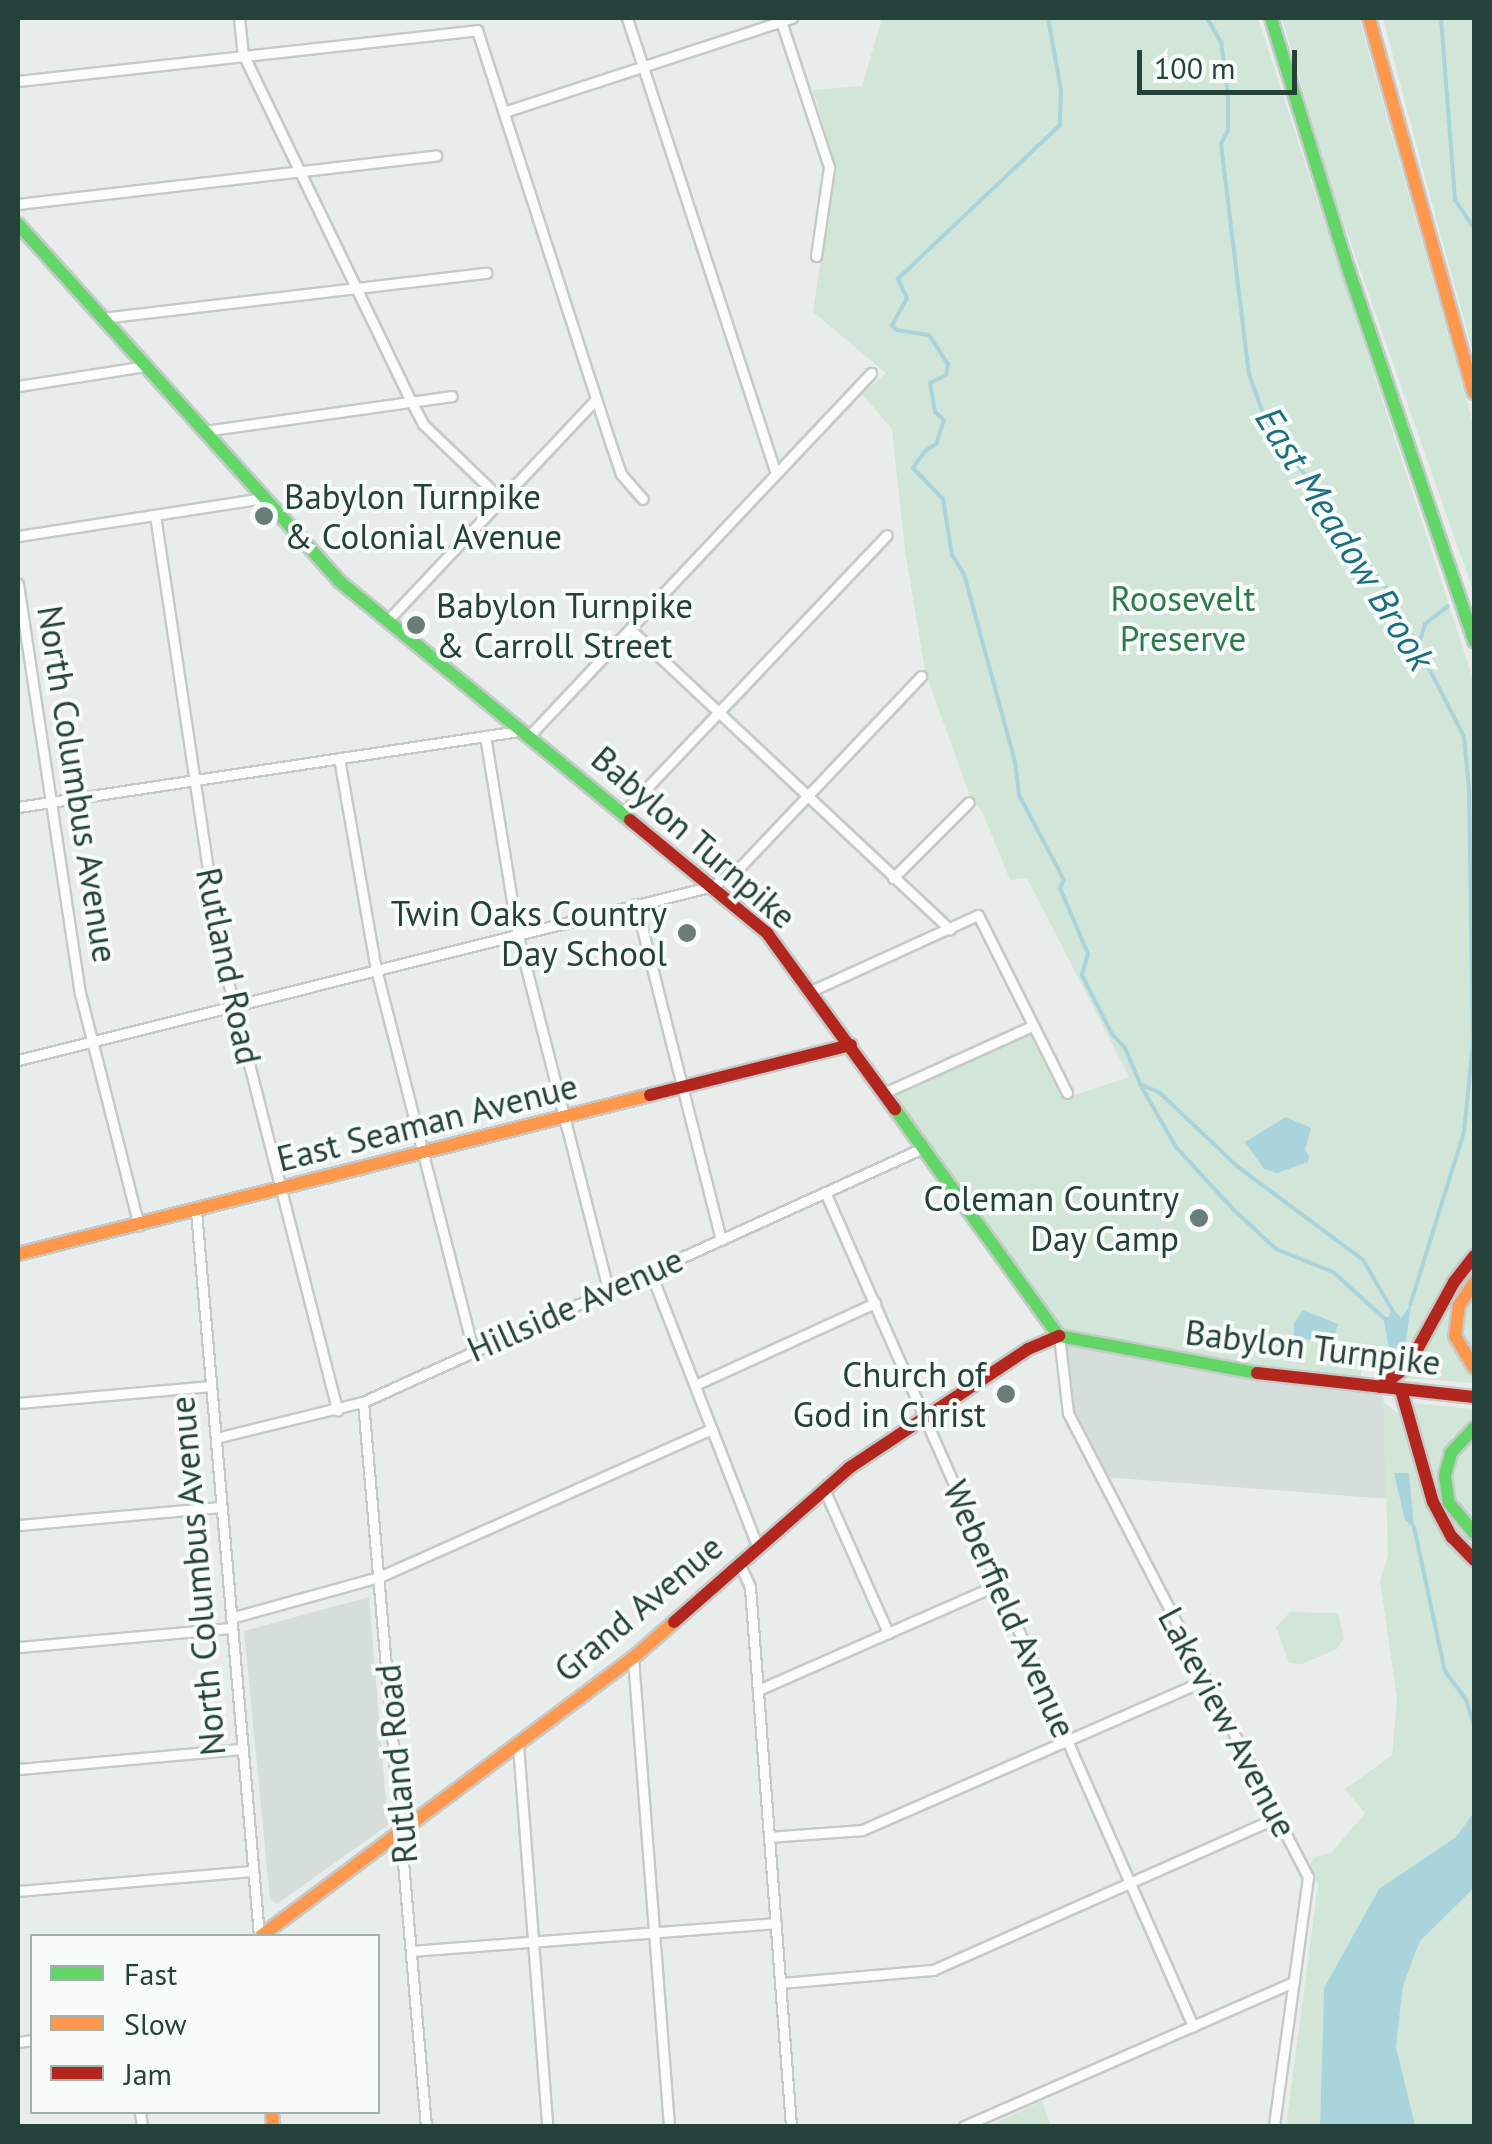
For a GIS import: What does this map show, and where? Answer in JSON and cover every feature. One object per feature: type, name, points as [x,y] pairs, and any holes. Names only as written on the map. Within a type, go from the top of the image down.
[{"type":"main road","points":[[1271,18],[1349,272],[1474,641]]},
{"type":"main road","points":[[1369,18],[1474,394]]},
{"type":"main road","name":"Babylon Turnpike","points":[[18,224],[339,581],[767,933],[926,1147],[1059,1336],[1218,1368],[1474,1397]]},
{"type":"main road","name":"East Seaman Avenue","points":[[18,1254],[852,1045]]},
{"type":"main road","points":[[1380,1387],[1408,1366],[1454,1282],[1474,1256]]},
{"type":"main road","points":[[1474,1282],[1459,1305],[1455,1336],[1474,1368]]},
{"type":"main road","name":"Grand Avenue","points":[[263,1934],[633,1658],[824,1489],[925,1415],[1028,1349],[1059,1336]]},
{"type":"main road","points":[[1401,1390],[1432,1502],[1452,1537],[1474,1560]]},
{"type":"main road","points":[[1474,1428],[1451,1453],[1445,1476],[1449,1503],[1474,1533]]},
{"type":"street","points":[[239,18],[243,54],[423,424],[501,499]]},
{"type":"street","points":[[626,18],[776,472]]},
{"type":"street","points":[[504,112],[785,19],[828,167],[816,256]]},
{"type":"street","points":[[18,80],[477,30],[622,474],[643,498]]},
{"type":"street","points":[[18,204],[436,156]]},
{"type":"street","points":[[102,318],[486,273]]},
{"type":"street","points":[[18,386],[145,366]]},
{"type":"street","points":[[18,806],[525,733],[630,629],[871,373]]},
{"type":"street","points":[[204,431],[452,396]]},
{"type":"street","points":[[387,621],[596,399]]},
{"type":"street","points":[[18,536],[264,498]]},
{"type":"street","name":"Rutland Road","points":[[155,515],[221,954],[336,1410]]},
{"type":"street","points":[[623,813],[886,535]]},
{"type":"street","name":"North Columbus Avenue","points":[[18,584],[80,993],[138,1226]]},
{"type":"street","points":[[630,629],[950,930]]},
{"type":"street","points":[[18,1060],[712,886],[741,866],[920,676]]},
{"type":"street","points":[[486,736],[517,932],[608,1289]]},
{"type":"street","points":[[339,758],[376,970],[472,1350]]},
{"type":"street","points":[[893,878],[968,802]]},
{"type":"street","points":[[636,904],[720,1239]]},
{"type":"street","points":[[811,990],[978,915],[1066,1093]]},
{"type":"street","points":[[886,1092],[1032,1026]]},
{"type":"street","name":"Hillside Avenue","points":[[216,1438],[363,1402],[926,1147]]},
{"type":"street","name":"Weberfield Avenue","points":[[825,1192],[1193,2026]]},
{"type":"street","name":"North Columbus Avenue","points":[[196,1211],[260,1934]]},
{"type":"street","points":[[650,1270],[757,1545]]},
{"type":"street","points":[[695,1384],[875,1303]]},
{"type":"street","name":"Lakeview Avenue","points":[[1059,1336],[1068,1413],[1308,1876],[1274,2126]]},
{"type":"street","points":[[18,1403],[211,1386]]},
{"type":"street","name":"Rutland Road","points":[[363,1402],[426,2126]]},
{"type":"street","points":[[18,1647],[232,1623],[379,1577],[712,1429]]},
{"type":"street","points":[[824,1489],[888,1634]]},
{"type":"street","points":[[18,1524],[222,1507]]},
{"type":"street","points":[[739,1562],[750,1588],[792,2126]]},
{"type":"street","points":[[758,1690],[999,1584]]},
{"type":"street","points":[[633,1658],[670,2126]]},
{"type":"street","points":[[770,1838],[862,1830],[1206,1680]]},
{"type":"street","points":[[518,1745],[548,2126]]},
{"type":"street","points":[[18,1769],[242,1749]]},
{"type":"street","points":[[780,1983],[932,1970],[1278,1817]]},
{"type":"street","points":[[18,1891],[253,1871]]},
{"type":"street","points":[[412,1951],[776,1923]]},
{"type":"street","points":[[964,2126],[1294,1982]]},
{"type":"shaded area","points":[[1060,1337],[1383,1389],[1388,1499],[1104,1477],[1070,1412]]},
{"type":"shaded area","points":[[369,1597],[388,1825],[277,1904],[270,1899],[244,1631]]},
{"type":"green space","name":"Roosevelt Preserve","points":[[882,18],[1258,18],[1474,682],[1474,1247],[1409,1360],[1382,1370],[1362,1369],[1359,1386],[1060,1337],[889,1092],[1031,1029],[1066,1098],[1129,1077],[1027,878],[1010,880],[982,811],[971,799],[925,671],[905,551],[892,429],[862,394],[886,373],[813,312],[835,164],[813,90],[862,86]]},
{"type":"green space","points":[[1282,18],[1359,18],[1474,427],[1474,593],[1330,184]]},
{"type":"green space","points":[[1383,18],[1474,18],[1474,356],[1431,200]]},
{"type":"green space","points":[[1474,1263],[1474,1274],[1460,1289],[1449,1313],[1452,1340],[1474,1374],[1474,1383],[1404,1378]]},
{"type":"green space","points":[[1474,1288],[1474,1360],[1461,1334],[1461,1311]]},
{"type":"green space","points":[[1383,1402],[1402,1416],[1437,1527],[1474,1567],[1474,1812],[1456,1837],[1379,1889],[1324,1988],[1320,2126],[1286,2126],[1318,1885],[1309,1866],[1315,1857],[1331,1853],[1365,1813],[1345,1789],[1392,1755],[1397,1699],[1380,1581],[1388,1555]]},
{"type":"green space","points":[[1412,1403],[1474,1409],[1474,1425],[1452,1437],[1442,1455],[1439,1482],[1444,1504],[1458,1526],[1474,1538],[1474,1554],[1458,1538],[1442,1511]]},
{"type":"green space","points":[[1474,1433],[1474,1526],[1459,1512],[1450,1485],[1452,1461]]},
{"type":"green space","points":[[1290,1612],[1338,1613],[1344,1638],[1337,1649],[1302,1664],[1289,1663],[1276,1627]]},
{"type":"green space","points":[[1474,1888],[1474,2126],[1413,2126],[1396,2047],[1403,1986],[1420,1941]]},
{"type":"green space","points":[[1042,2101],[1051,2126],[989,2126]]},
{"type":"water","points":[[1286,1117],[1311,1128],[1305,1150],[1309,1156],[1308,1162],[1277,1173],[1264,1169],[1245,1142]]},
{"type":"water","points":[[1411,1304],[1405,1348],[1389,1348],[1383,1317],[1389,1317],[1391,1306],[1401,1318]]},
{"type":"water","points":[[1303,1310],[1338,1324],[1332,1344],[1294,1337],[1294,1323]]},
{"type":"water","points":[[1260,1338],[1291,1344],[1289,1356],[1259,1352]]},
{"type":"water","points":[[1394,1473],[1409,1473],[1414,1528],[1405,1520]]},
{"type":"water","points":[[1474,1812],[1474,1888],[1420,1941],[1403,1986],[1396,2047],[1415,2126],[1320,2126],[1324,1988],[1379,1889],[1456,1837]]},
{"type":"waterway","points":[[1048,18],[1061,90],[1060,125],[898,279],[907,298],[892,325],[897,330],[929,335],[948,364],[946,375],[930,383],[935,412],[944,420],[936,444],[925,451],[913,468],[943,499],[952,555],[964,574],[1015,762],[1019,795],[1064,880],[1060,888],[1088,954],[1082,975],[1112,1034],[1125,1048],[1140,1084],[1160,1093],[1238,1167],[1363,1260],[1391,1308]]},
{"type":"waterway","name":"East Meadow Brook","points":[[1207,18],[1221,42],[1228,94],[1228,130],[1221,144],[1249,374],[1265,419],[1392,596],[1464,737],[1469,789],[1473,1043],[1464,1132],[1410,1305]]},
{"type":"waterway","points":[[1441,18],[1455,200],[1474,228]]},
{"type":"waterway","points":[[1418,648],[1425,624],[1448,606]]},
{"type":"waterway","points":[[1140,1084],[1176,1147],[1234,1210],[1276,1249],[1333,1272],[1384,1318]]},
{"type":"waterway","name":"East Meadow Brook","points":[[1414,1527],[1445,1671],[1466,1700],[1474,1724]]},
{"type":"traffic: fast","points":[[1271,18],[1349,271],[1474,641]]},
{"type":"traffic: fast","points":[[18,224],[339,581],[630,820]]},
{"type":"traffic: fast","points":[[895,1109],[1059,1336],[1257,1373]]},
{"type":"traffic: fast","points":[[1474,1428],[1451,1453],[1445,1476],[1449,1503],[1474,1533]]},
{"type":"traffic: slow","points":[[1369,18],[1474,393]]},
{"type":"traffic: slow","points":[[18,1254],[650,1095]]},
{"type":"traffic: slow","points":[[1474,1283],[1459,1305],[1455,1336],[1474,1368]]},
{"type":"traffic: slow","points":[[264,1934],[633,1658],[674,1622]]},
{"type":"traffic: slow","points":[[272,2114],[273,2126]]},
{"type":"traffic: jam","points":[[630,820],[767,933],[895,1109]]},
{"type":"traffic: jam","points":[[650,1095],[851,1045]]},
{"type":"traffic: jam","points":[[1380,1387],[1408,1366],[1454,1282],[1474,1256]]},
{"type":"traffic: jam","points":[[674,1622],[849,1468],[1028,1349],[1059,1336]]},
{"type":"traffic: jam","points":[[1257,1373],[1474,1397]]},
{"type":"traffic: jam","points":[[1401,1390],[1433,1502],[1452,1537],[1474,1560]]},
{"type":"place","name":"Babylon Turnpike & Colonial Avenue","points":[[264,516]]},
{"type":"place","name":"Babylon Turnpike & Carroll Street","points":[[416,625]]},
{"type":"place","name":"Twin Oaks Country Day School","points":[[687,933]]},
{"type":"place","name":"Coleman Country Day Camp","points":[[1199,1218]]},
{"type":"place","name":"Church of God in Christ","points":[[1006,1394]]}]
